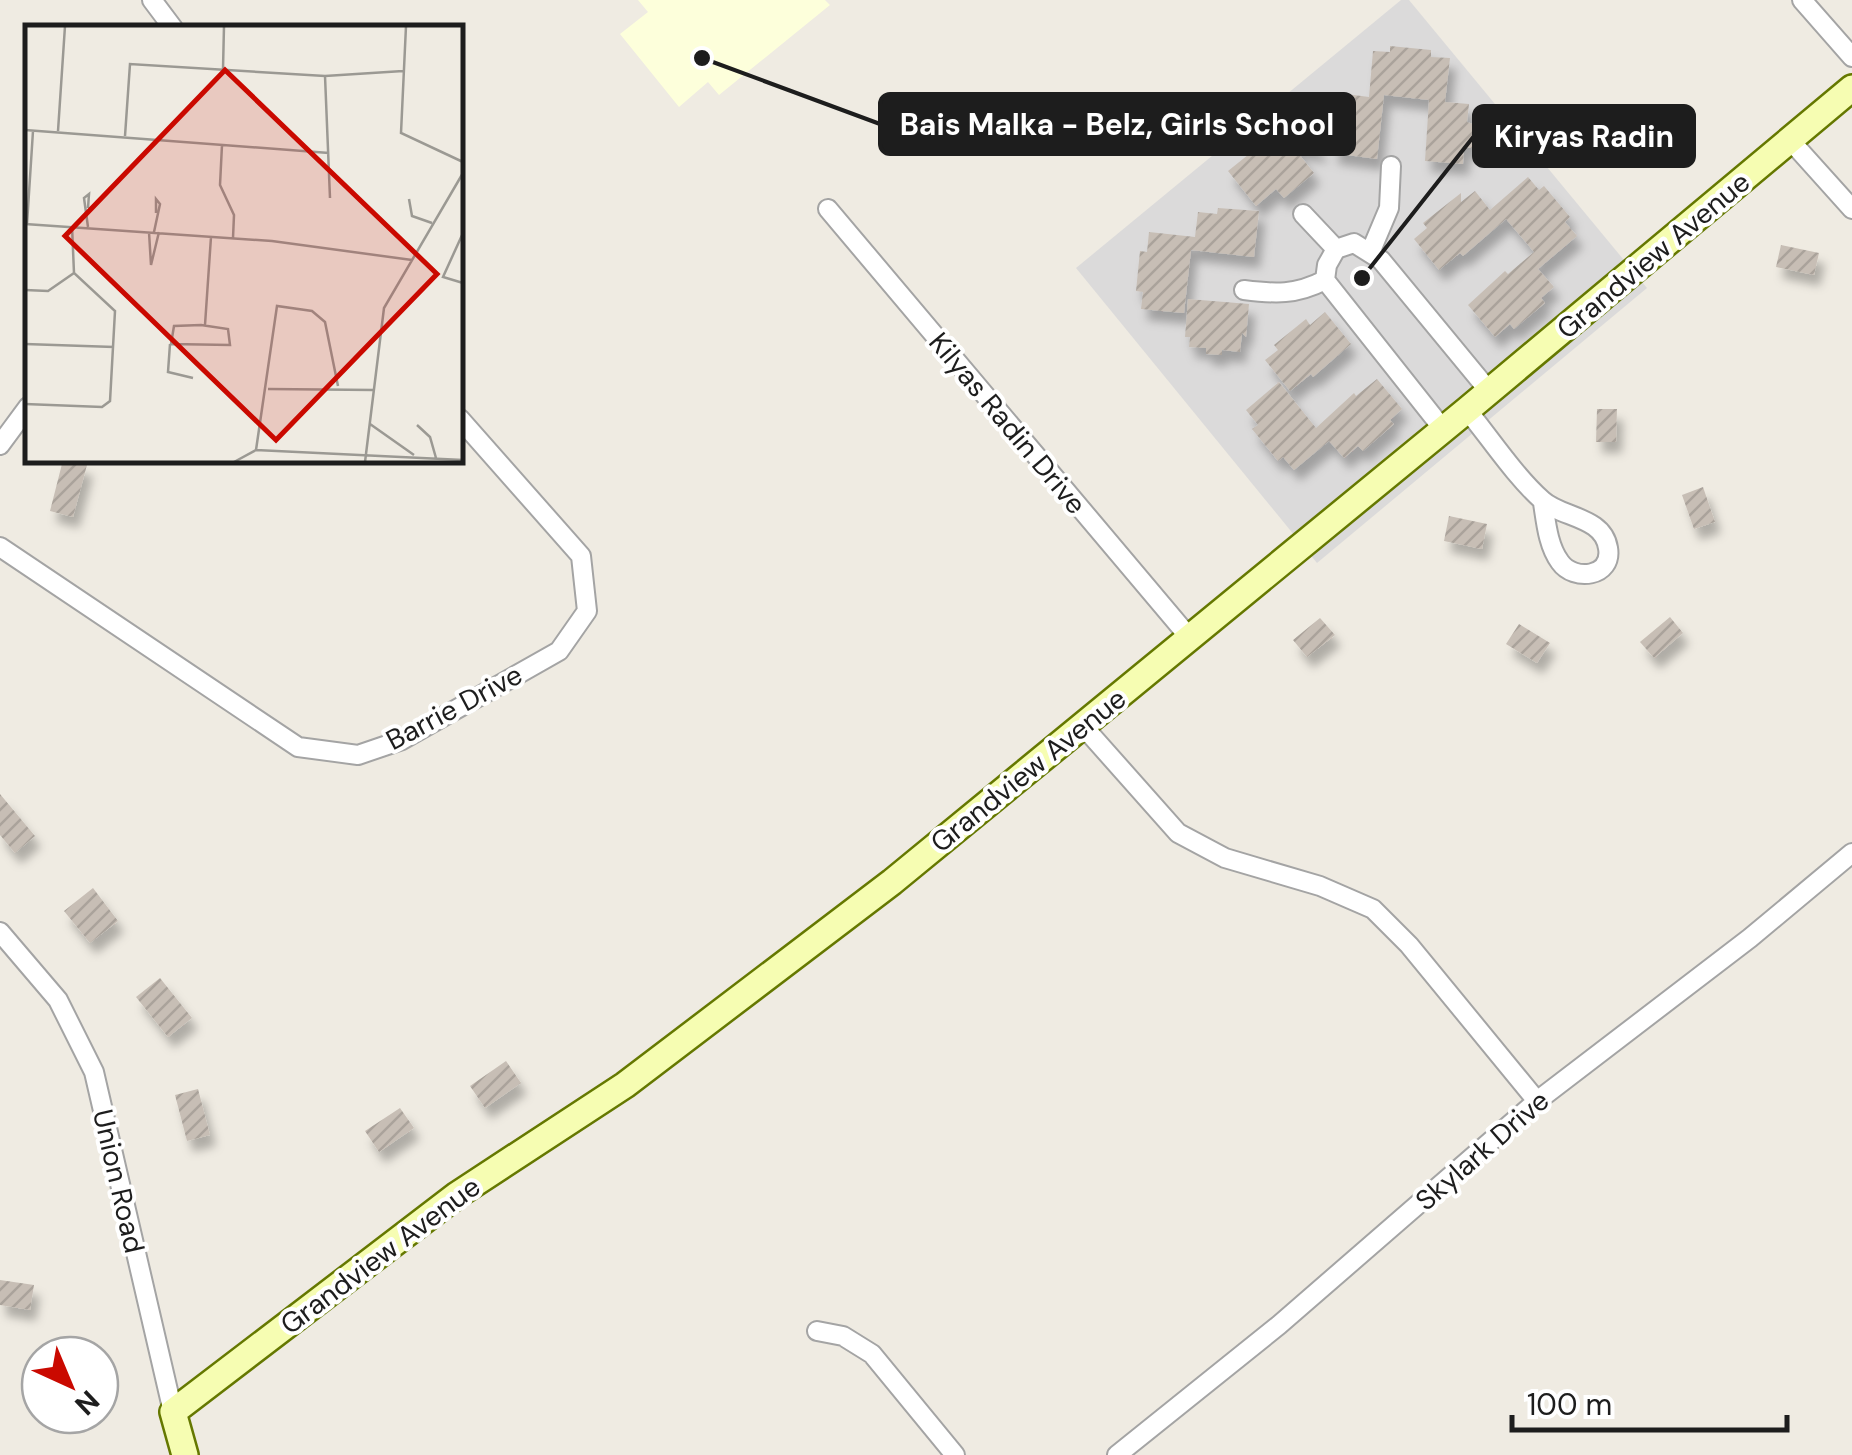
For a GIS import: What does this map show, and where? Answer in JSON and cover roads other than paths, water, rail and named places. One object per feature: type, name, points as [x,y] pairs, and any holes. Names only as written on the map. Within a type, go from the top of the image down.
[{"type":"street","points":[[152,0],[172,25]]},
{"type":"street","points":[[1802,0],[1852,57]]},
{"type":"street","name":"Grandview Avenue","points":[[173,1412],[458,1195],[625,1085],[709,1024],[892,882],[1852,88]]},
{"type":"street","points":[[1790,140],[1852,209]]},
{"type":"street","points":[[1370,253],[1389,208],[1391,166]]},
{"type":"street","name":"Kilyas Radin Drive","points":[[828,209],[1188,638]]},
{"type":"street","points":[[1302,214],[1336,249]]},
{"type":"street","points":[[1442,429],[1325,280],[1327,265],[1336,249],[1354,243],[1381,260],[1489,390]]},
{"type":"street","points":[[1244,290],[1300,292],[1325,280]]},
{"type":"street","points":[[1467,410],[1544,502]]},
{"type":"street","points":[[0,445],[25,411]]},
{"type":"street","name":"Barrie Drive","points":[[0,547],[298,746],[358,754],[402,740],[559,651],[587,611],[581,556],[462,421]]},
{"type":"street","points":[[1083,726],[1178,833],[1225,858],[1320,886],[1373,909],[1410,945],[1538,1101]]},
{"type":"street","name":"Skylark Drive","points":[[1117,1455],[1279,1325],[1538,1101],[1750,938],[1852,852]]},
{"type":"street","name":"Union Road","points":[[0,932],[58,1000],[94,1072],[185,1455]]},
{"type":"street","points":[[817,1332],[843,1336],[872,1354],[955,1455]]},
{"type":"place","name":"Bais Malka - Belz, Girls School","points":[[702,58]]},
{"type":"place","name":"Kiryas Radin","points":[[1362,278]]}]
